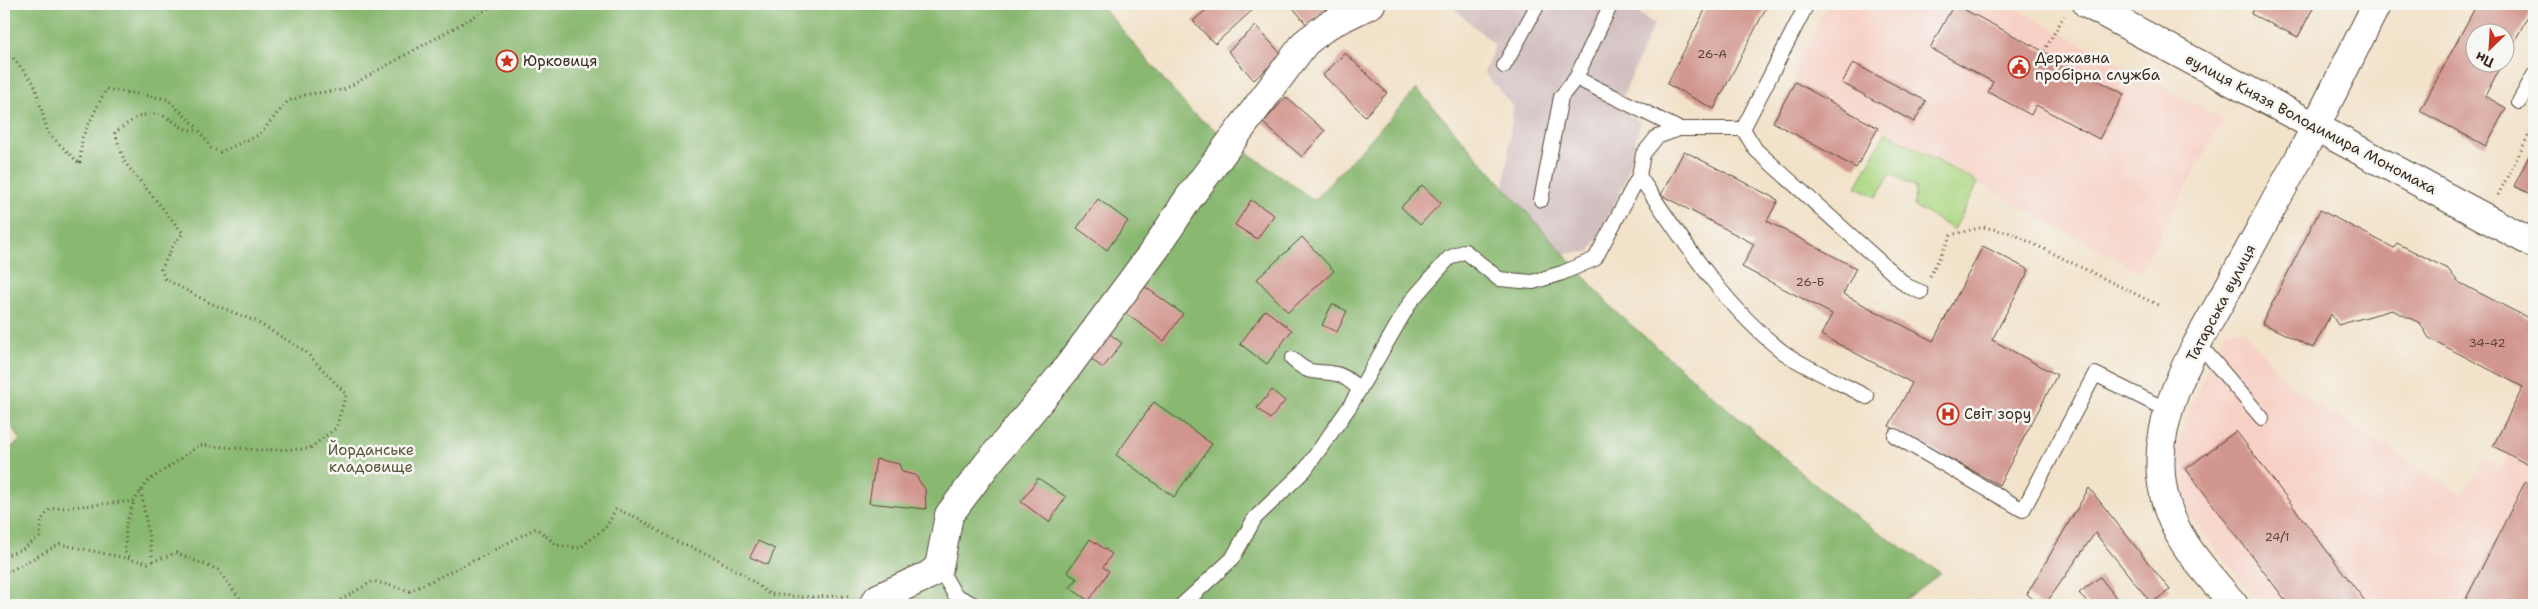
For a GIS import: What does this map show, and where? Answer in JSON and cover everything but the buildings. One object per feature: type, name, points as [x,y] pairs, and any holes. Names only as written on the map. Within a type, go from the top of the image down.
[{"type":"street","points":[[875,602],[929,575],[939,567],[949,515],[988,463],[1064,372],[1156,248],[1188,199],[1305,43],[1328,24],[1371,4]]},
{"type":"street","name":"Татарська вулиця","points":[[2234,605],[2181,542],[2168,510],[2161,483],[2162,444],[2169,411],[2198,343],[2315,126],[2377,4]]},
{"type":"street","name":"вулиця Князя Володимира Мономаха","points":[[2076,8],[2122,12],[2315,126],[2534,244]]},
{"type":"lane","points":[[1504,66],[1538,4]]},
{"type":"lane","points":[[1541,200],[1561,97],[1576,78],[1611,4]]},
{"type":"lane","points":[[1743,129],[1807,4]]},
{"type":"lane","points":[[2519,102],[2534,75]]},
{"type":"lane","points":[[1576,78],[1679,129]]},
{"type":"lane","points":[[1182,605],[1232,559],[1255,518],[1305,470],[1360,389],[1411,302],[1448,258],[1465,251],[1499,279],[1533,282],[1562,273],[1595,259],[1640,176],[1643,154],[1657,137],[1679,129],[1743,129]]},
{"type":"lane","points":[[1743,129],[1756,150],[1908,286],[1921,292]]},
{"type":"lane","points":[[1640,176],[1684,242],[1731,304],[1784,352],[1867,397]]},
{"type":"lane","points":[[2198,343],[2262,418]]},
{"type":"lane","points":[[1292,359],[1303,369],[1316,373],[1337,374],[1360,389]]},
{"type":"lane","points":[[1895,436],[2023,510],[2095,374],[2169,411]]},
{"type":"lane","points":[[939,567],[956,595],[975,605]]},
{"type":"path","points":[[4,55],[12,57],[34,83],[48,133],[80,164],[82,138],[106,90],[167,98],[199,130],[211,148],[220,152],[259,135],[288,101],[308,94],[342,90],[455,28],[494,4]]},
{"type":"path","points":[[2044,51],[2076,8]]},
{"type":"path","points":[[134,560],[125,552],[126,524],[134,501],[147,482],[200,445],[258,450],[309,449],[336,428],[346,394],[305,351],[255,321],[210,303],[165,279],[161,269],[174,244],[183,233],[125,163],[115,133],[136,116],[151,114],[166,117],[186,131],[199,130]]},
{"type":"path","points":[[2498,196],[2534,125]]},
{"type":"path","points":[[1921,292],[1951,234],[1983,227],[2011,233],[2158,306]]},
{"type":"path","points":[[141,491],[153,562]]},
{"type":"path","points":[[4,556],[21,550],[40,537],[42,519],[50,509],[134,501]]},
{"type":"path","points":[[332,605],[373,581],[410,591],[536,528],[557,546],[580,548],[607,526],[616,509],[638,518],[675,541],[714,557],[744,575],[769,594],[875,602]]},
{"type":"path","points":[[4,567],[8,572],[60,544],[134,560],[153,562],[176,553],[218,570],[245,605]]},
{"type":"shaded area","points":[[1449,4],[1638,4],[1634,10],[1654,24],[1618,107],[1640,122],[1624,184],[1590,252],[1550,255],[1503,200],[1513,107],[1484,72],[1495,45]]},
{"type":"shaded area","points":[[1828,4],[2007,4],[2223,119],[2140,273],[1795,82],[1795,67]]},
{"type":"shaded area","points":[[2227,329],[2242,330],[2292,387],[2462,495],[2484,458],[2501,468],[2508,455],[2534,469],[2534,605],[2261,605],[2190,517],[2175,480],[2176,450],[2194,398]]},
{"type":"green space","name":"Йорданське кладовище","points":[[4,4],[1100,4],[1192,113],[1314,200],[1417,89],[1614,310],[1841,507],[1941,573],[1898,605],[20,605],[4,603],[4,452],[20,441],[4,413]]},
{"type":"green space","points":[[1886,132],[1978,183],[1954,230],[1914,206],[1915,187],[1891,173],[1876,197],[1856,187]]},
{"type":"place","name":"Юрковиця","points":[[507,61]]},
{"type":"place","name":"Державна пробірна служба","points":[[2019,67]]},
{"type":"place","name":"Світ зору","points":[[1948,414]]}]
